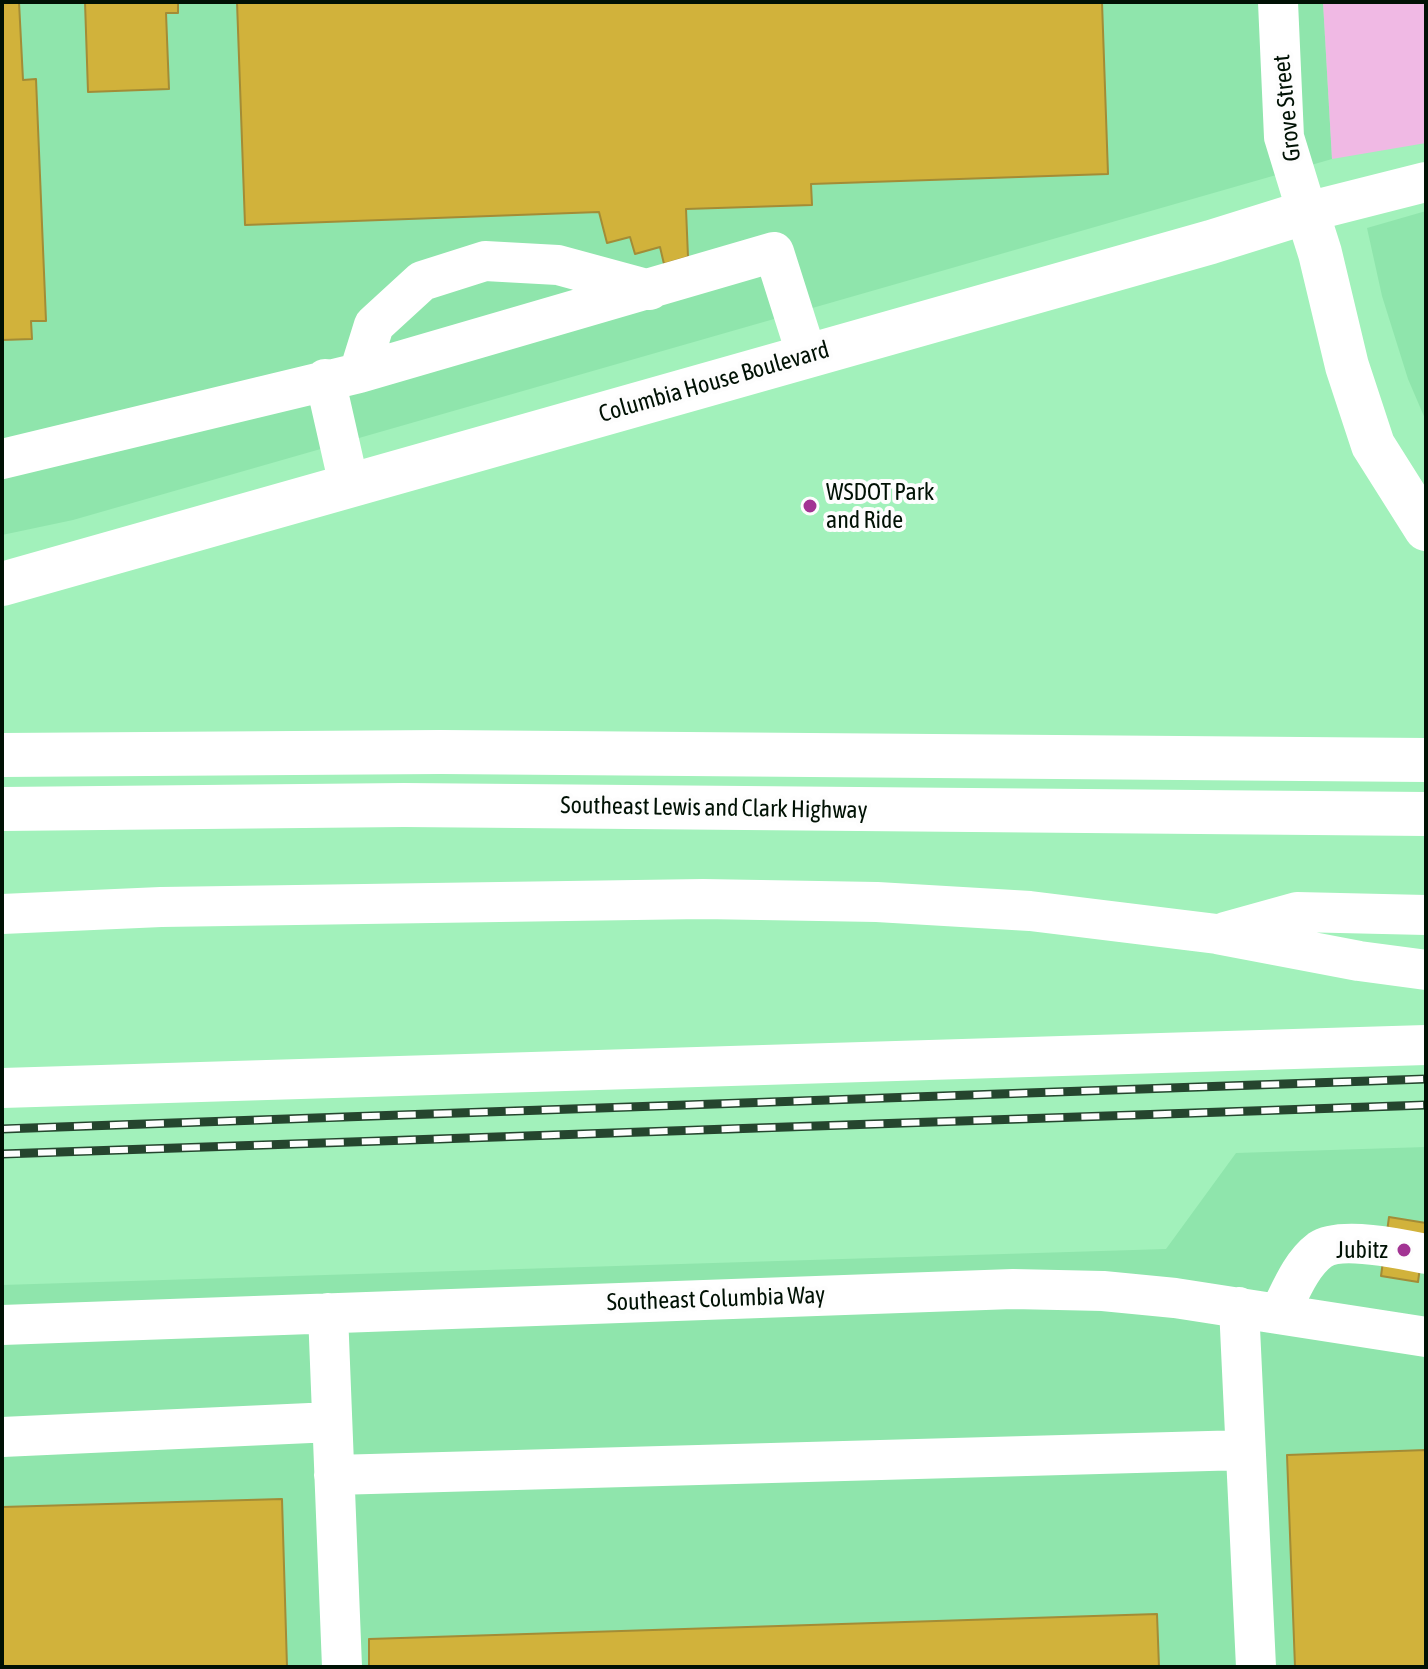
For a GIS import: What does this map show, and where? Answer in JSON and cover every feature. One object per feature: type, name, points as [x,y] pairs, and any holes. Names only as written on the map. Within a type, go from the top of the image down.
[{"type":"main road","name":"Columbia House Boulevard","points":[[3,578],[349,485],[1307,212]]},
{"type":"main road","points":[[1307,212],[1347,366],[1373,445],[1426,529]]},
{"type":"main road","points":[[2,755],[457,752],[1426,760]]},
{"type":"main road","name":"Southeast Lewis and Clark Highway","points":[[2,809],[404,805],[1426,814]]},
{"type":"street","name":"Grove Street","points":[[1278,2],[1284,137],[1307,212]]},
{"type":"street","name":"Columbia House Boulevard","points":[[1307,212],[1426,182]]},
{"type":"street","points":[[2,459],[342,376],[774,252],[807,356]]},
{"type":"street","points":[[349,485],[342,376],[374,325],[422,281],[485,261],[558,265],[650,290]]},
{"type":"street","points":[[2,914],[161,907],[719,900],[877,902],[1030,911],[1217,934],[1359,961],[1426,970]]},
{"type":"street","points":[[1217,934],[1297,912],[1426,915]]},
{"type":"street","points":[[2,1088],[1426,1045]]},
{"type":"street","points":[[1279,1314],[1302,1270],[1322,1248],[1353,1244],[1426,1254]]},
{"type":"street","name":"Southeast Columbia Way","points":[[2,1325],[1013,1289],[1103,1291],[1239,1307],[1426,1337]]},
{"type":"street","points":[[1239,1307],[1256,1667]]},
{"type":"street","points":[[328,1313],[342,1667]]},
{"type":"street","points":[[2,1437],[332,1422]]},
{"type":"street","points":[[334,1475],[1245,1450]]},
{"type":"shaded area","points":[[2,2],[1323,2],[1332,159],[73,520],[2,535]]},
{"type":"shaded area","points":[[1323,2],[1426,2],[1426,143],[1332,159]]},
{"type":"shaded area","points":[[1426,211],[1426,421],[1408,379],[1382,296],[1367,228]]},
{"type":"shaded area","points":[[1426,1147],[1426,1667],[2,1667],[2,1285],[1166,1249],[1236,1153]]},
{"type":"building","points":[[2,2],[19,2],[23,80],[36,79],[46,321],[31,321],[32,339],[2,340]]},
{"type":"building","points":[[85,2],[178,2],[178,13],[166,13],[169,89],[88,92]]},
{"type":"building","points":[[237,2],[1102,2],[1108,174],[811,184],[812,205],[686,209],[688,257],[664,264],[660,247],[635,254],[630,237],[607,243],[599,212],[245,225]]},
{"type":"building","name":"Jubitz","points":[[1389,1217],[1426,1223],[1418,1282],[1381,1276]]},
{"type":"building","points":[[1426,1450],[1426,1667],[1295,1667],[1287,1455]]},
{"type":"building","points":[[282,1499],[287,1667],[2,1667],[2,1507]]},
{"type":"building","points":[[1157,1614],[1159,1667],[369,1667],[369,1639]]},
{"type":"railway","points":[[2,1129],[1426,1079]]},
{"type":"railway","points":[[2,1154],[1426,1105]]},
{"type":"place","name":"WSDOT Park and Ride","points":[[810,506]]},
{"type":"place","name":"Jubitz","points":[[1404,1250]]}]
